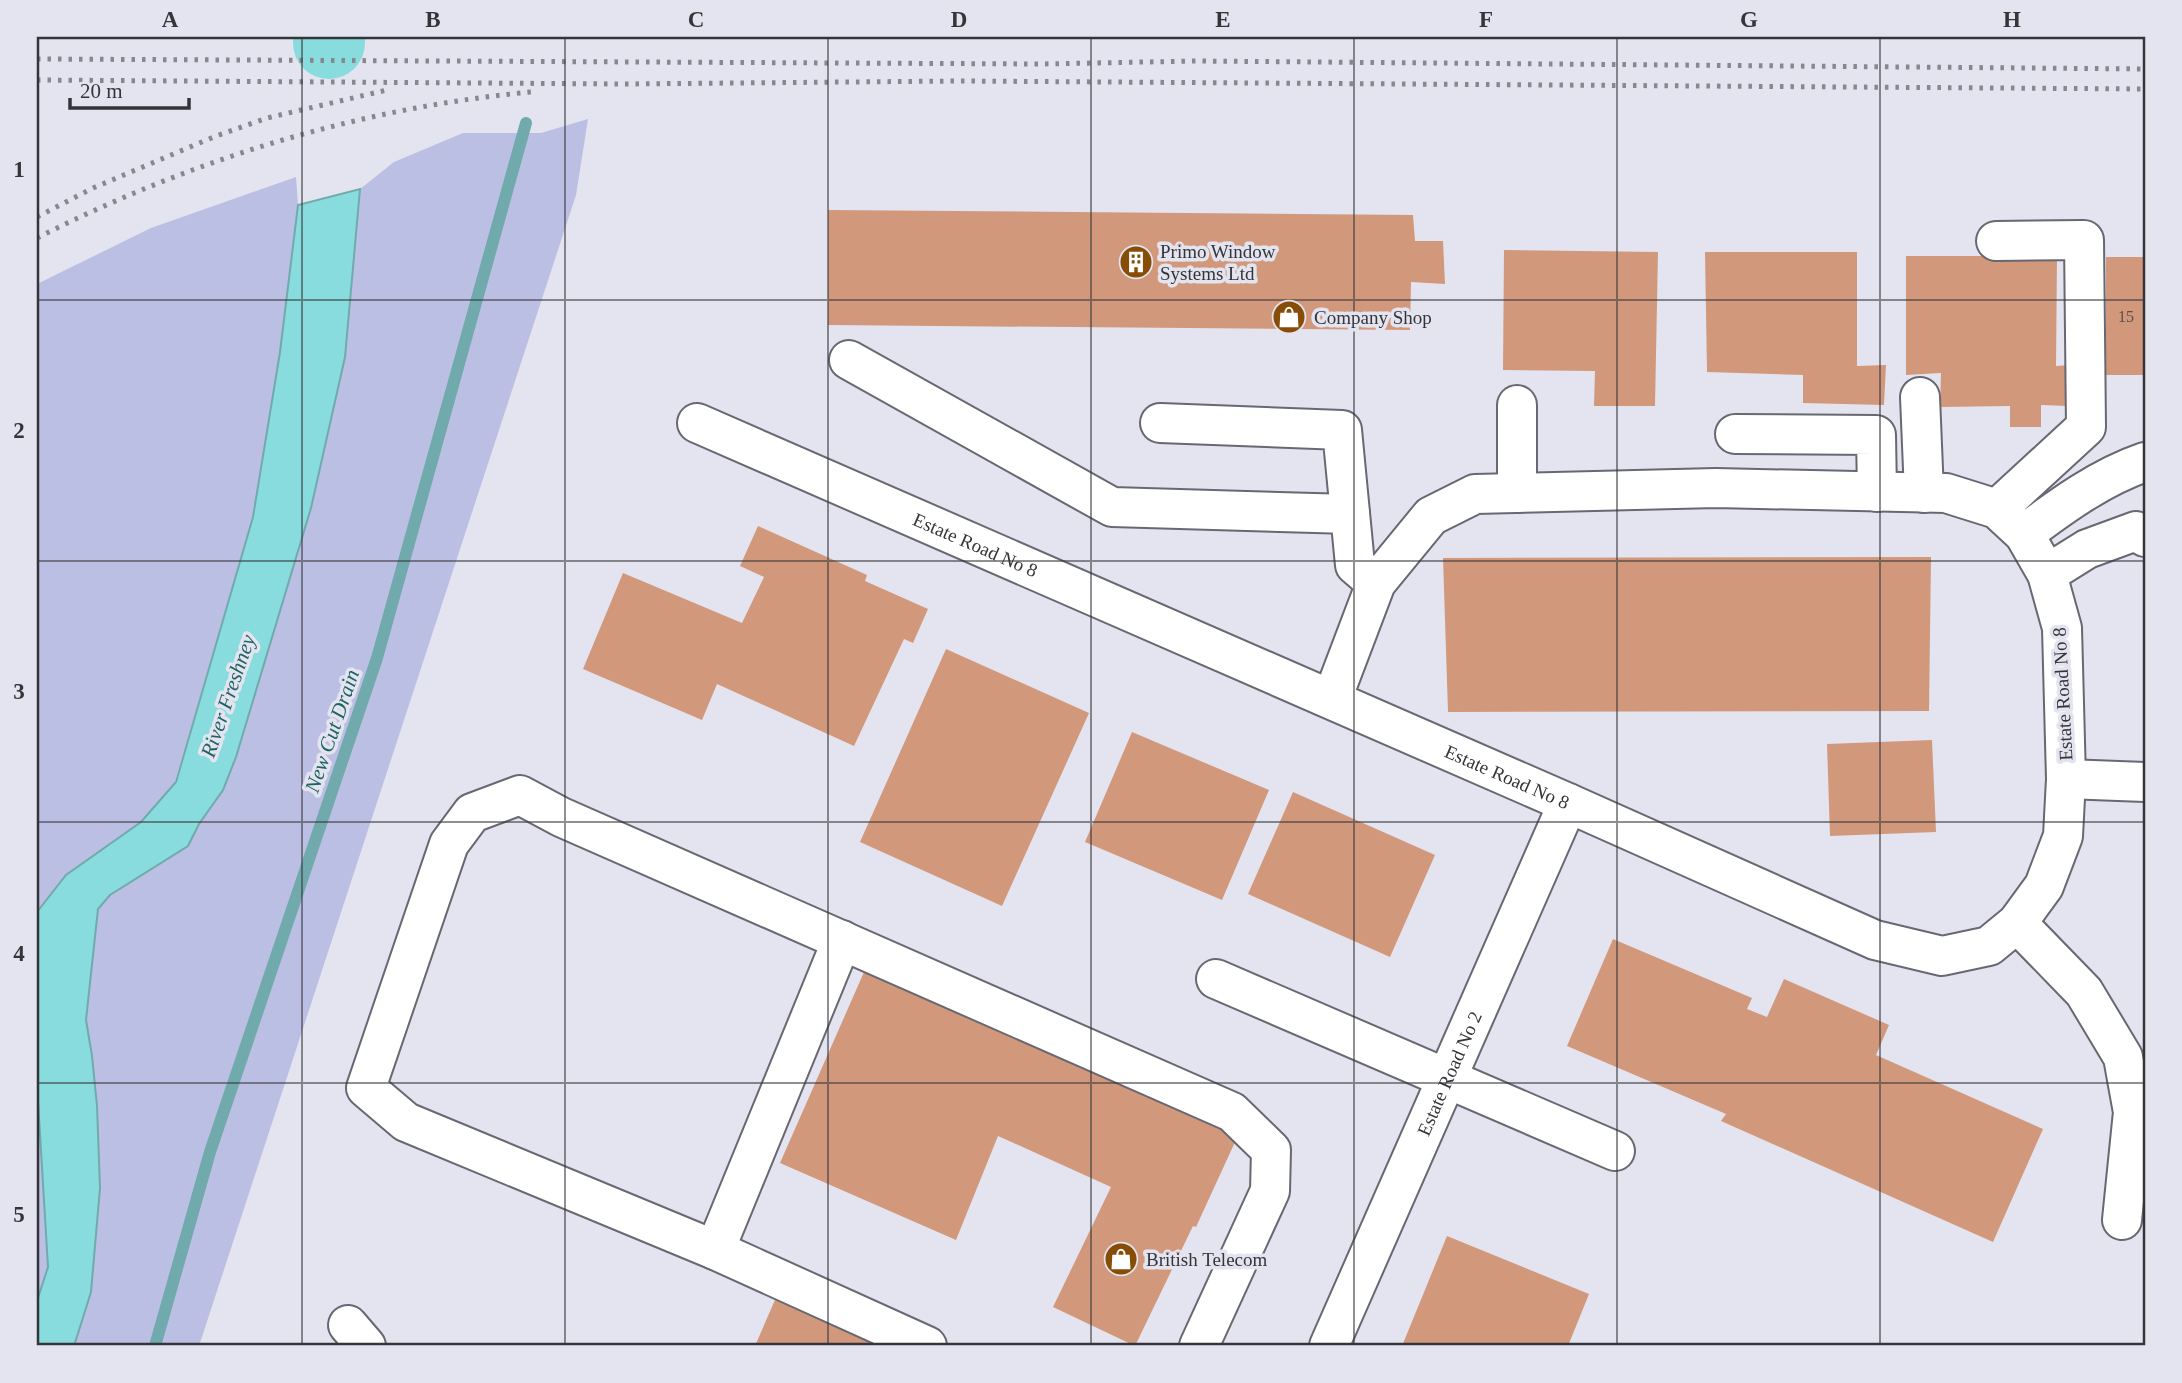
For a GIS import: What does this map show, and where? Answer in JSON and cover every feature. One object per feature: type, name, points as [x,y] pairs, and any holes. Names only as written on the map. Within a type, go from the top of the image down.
[{"type":"street","points":[[1996,241],[2084,240],[2086,427],[1997,509]]},
{"type":"street","points":[[849,360],[1112,507],[1350,514]]},
{"type":"street","points":[[1920,397],[1924,493]]},
{"type":"street","points":[[1517,405],[1517,493]]},
{"type":"street","name":"Estate Road No 8","points":[[697,423],[1569,803],[1875,940],[1942,956],[1989,946],[2017,923],[2044,886],[2063,836],[2066,779],[2062,628],[2046,575],[2024,534],[1997,509],[1946,493],[1716,488],[1475,494],[1431,516],[1376,583],[1332,699]]},
{"type":"street","points":[[1160,423],[1342,430],[1355,565],[1376,583]]},
{"type":"street","points":[[1735,434],[1876,435],[1877,492]]},
{"type":"street","points":[[2024,534],[2062,505],[2132,466],[2145,462]]},
{"type":"street","points":[[2046,575],[2087,549],[2136,531],[2145,537]]},
{"type":"street","points":[[2066,779],[2145,782]]},
{"type":"street","points":[[927,1346],[715,1250],[406,1122],[366,1088],[449,844],[472,813],[520,795],[561,817],[1232,1112],[1272,1150],[1270,1191],[1199,1346]]},
{"type":"street","name":"Estate Road No 2","points":[[1329,1346],[1569,803]]},
{"type":"street","points":[[2017,923],[2084,992],[2123,1057],[2133,1112],[2122,1220]]},
{"type":"street","points":[[715,1250],[842,940]]},
{"type":"street","points":[[1216,979],[1447,1081],[1615,1151]]},
{"type":"shaded area","points":[[588,119],[576,195],[199,1346],[74,1346],[91,1292],[92,1056],[86,1020],[98,908],[110,895],[188,846],[199,824],[223,790],[236,757],[311,508],[345,357],[360,189],[394,162],[463,133],[541,133]]},
{"type":"shaded area","points":[[296,177],[298,205],[280,352],[253,517],[175,782],[141,822],[66,875],[37,912],[37,284],[151,228]]},
{"type":"shaded area","points":[[37,1084],[48,1267],[37,1301]]},
{"type":"water","points":[[360,189],[345,357],[311,508],[236,757],[223,790],[199,824],[188,846],[110,895],[98,909],[86,1020],[97,1106],[100,1188],[91,1292],[74,1346],[37,1346],[37,1301],[48,1267],[37,1084],[37,912],[66,875],[141,822],[176,782],[253,517],[280,352],[298,205]]},
{"type":"building","name":"Primo Window Systems Ltd","points":[[828,210],[1413,215],[1415,241],[1443,241],[1445,284],[1411,282],[1410,330],[828,325]]},
{"type":"building","points":[[1504,250],[1658,252],[1655,406],[1594,406],[1595,371],[1503,370]]},
{"type":"building","points":[[1705,252],[1857,252],[1857,366],[1886,365],[1884,405],[1803,403],[1803,375],[1707,372]]},
{"type":"building","points":[[1906,256],[2057,256],[2056,366],[2070,365],[2069,406],[2041,405],[2041,427],[2010,427],[2010,406],[1940,407],[1941,373],[1906,375]]},
{"type":"building","points":[[2106,257],[2145,257],[2145,375],[2106,375]]},
{"type":"building","points":[[758,526],[867,575],[865,581],[928,609],[913,643],[904,639],[854,746],[717,684],[702,720],[583,669],[623,573],[742,623],[764,577],[740,566]]},
{"type":"building","points":[[1931,557],[1929,711],[1448,712],[1443,558]]},
{"type":"building","points":[[946,649],[1089,713],[1002,906],[860,842]]},
{"type":"building","points":[[1132,732],[1269,790],[1222,900],[1085,842]]},
{"type":"building","points":[[1932,740],[1936,832],[1830,836],[1827,744]]},
{"type":"building","points":[[1293,792],[1435,855],[1390,957],[1248,894]]},
{"type":"building","points":[[1613,939],[1752,998],[1747,1009],[1767,1017],[1784,979],[1889,1025],[1876,1055],[2043,1129],[1993,1242],[1721,1121],[1726,1114],[1567,1046]]},
{"type":"building","points":[[868,963],[1241,1129],[1196,1227],[1193,1226],[1135,1346],[1053,1307],[1111,1187],[998,1136],[956,1240],[780,1163]]},
{"type":"building","points":[[1447,1236],[1589,1294],[1568,1346],[1402,1346]]},
{"type":"building","points":[[778,1293],[900,1346],[755,1346]]},
{"type":"waterway","name":"River Freshney","points":[[329,37],[329,43]]},
{"type":"waterway","name":"New Cut Drain","points":[[155,1346],[210,1152],[377,658],[526,123]]},
{"type":"railway","points":[[37,59],[1042,64],[1197,61],[2145,69]]},
{"type":"railway","points":[[37,80],[625,84],[960,81],[2145,89]]},
{"type":"railway","points":[[37,217],[93,188],[216,136],[267,118],[387,90]]},
{"type":"railway","points":[[37,238],[155,185],[277,142],[402,111],[531,92]]},
{"type":"place","name":"Primo Window Systems Ltd","points":[[1136,262]]},
{"type":"place","name":"Company Shop","points":[[1289,317]]},
{"type":"place","name":"British Telecom","points":[[1121,1259]]}]
